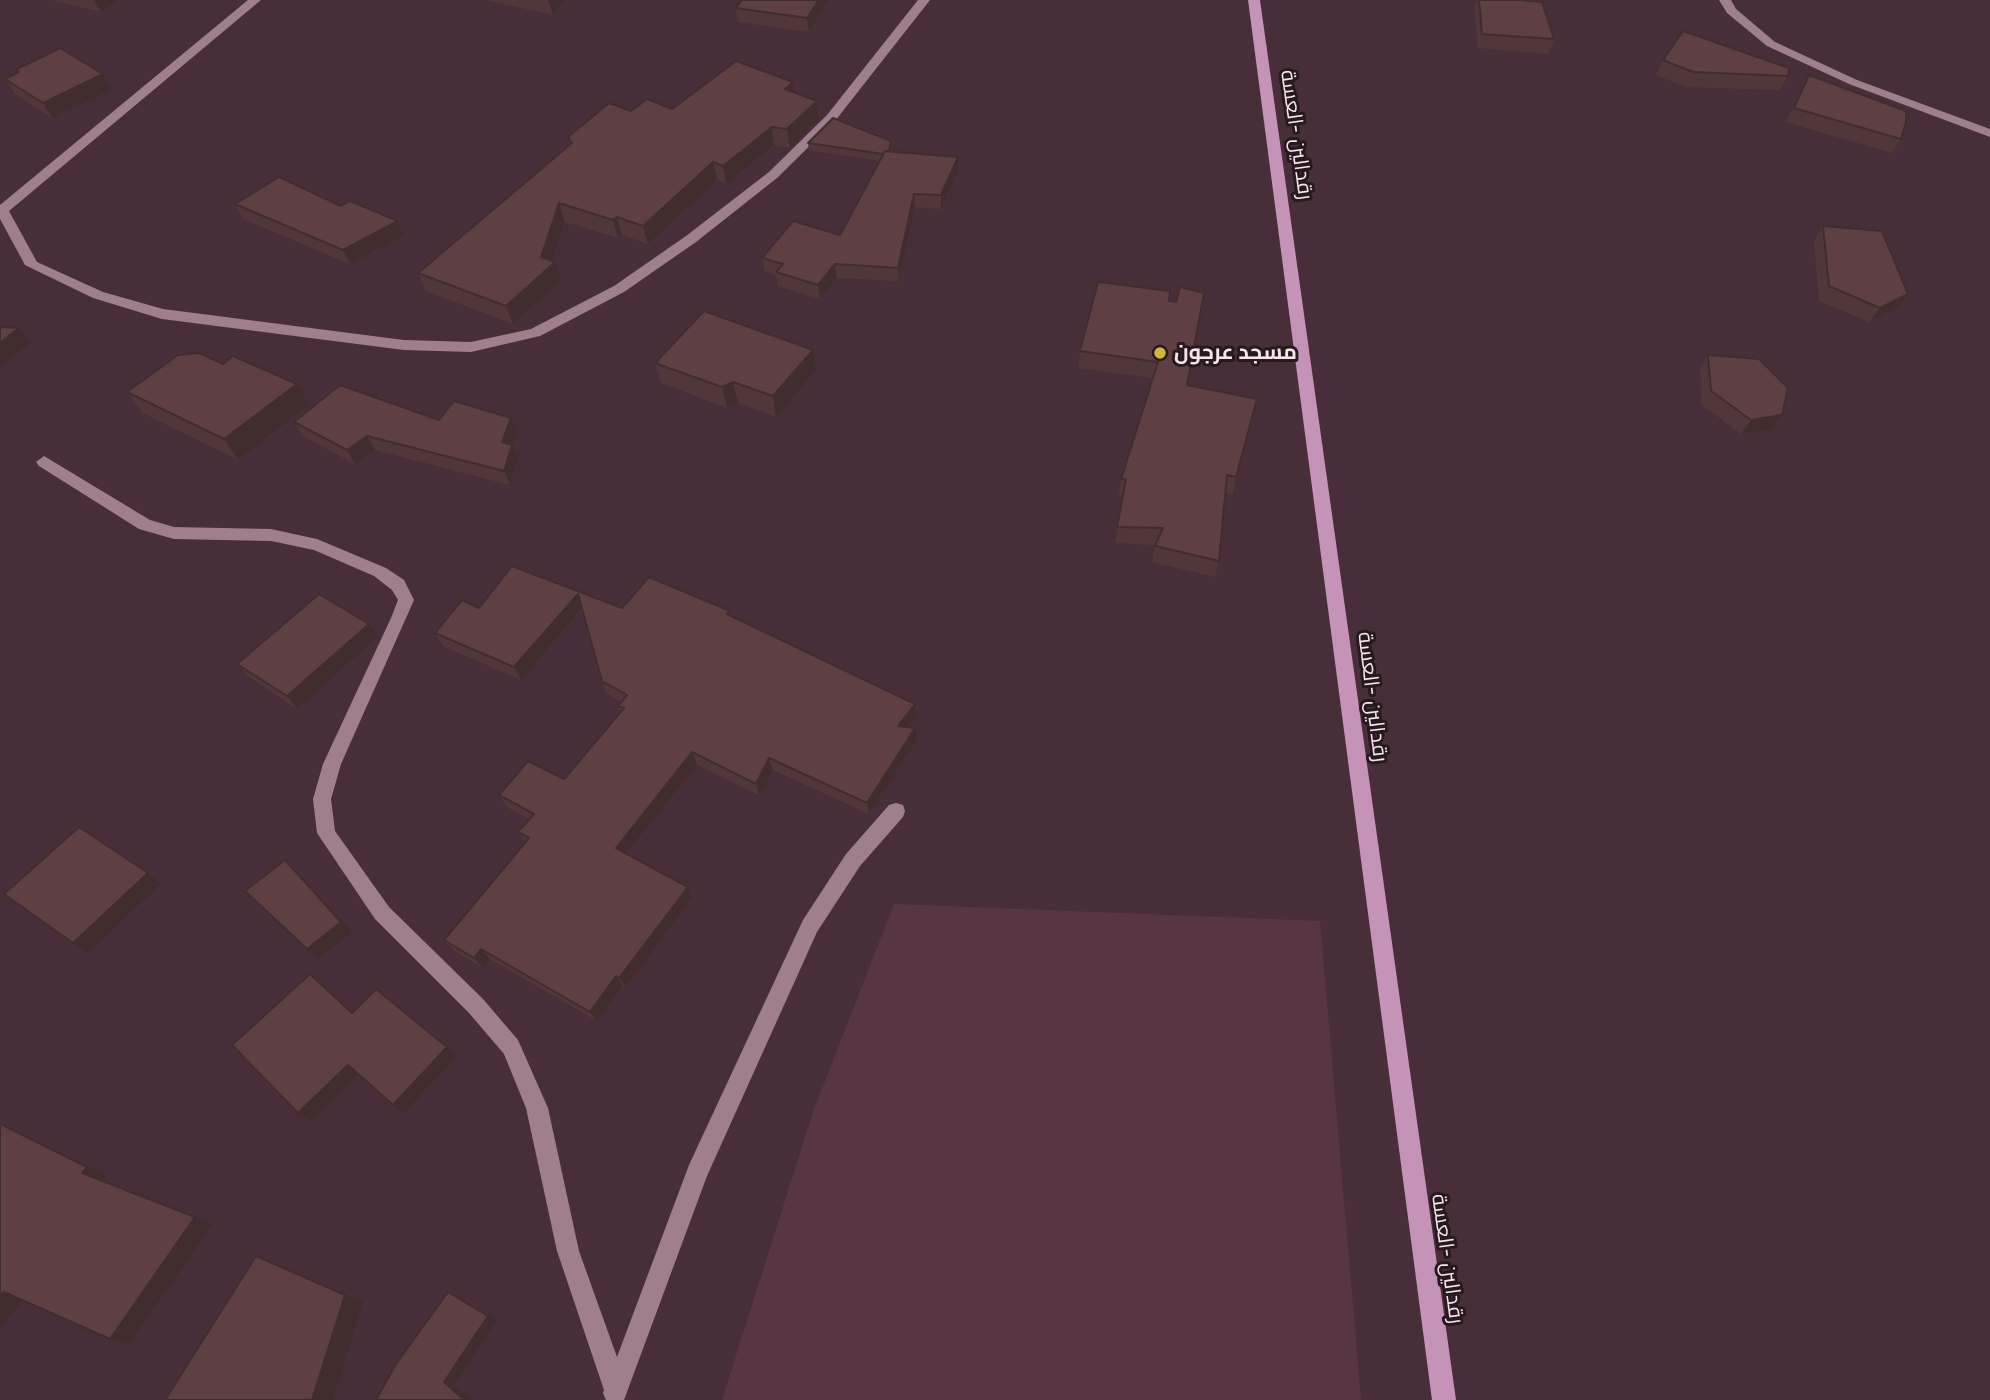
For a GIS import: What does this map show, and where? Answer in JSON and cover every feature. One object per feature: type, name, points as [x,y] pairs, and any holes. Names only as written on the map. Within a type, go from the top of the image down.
[{"type":"main road","name":"رقدالين -العسة","points":[[1254,0],[1444,1400]]},
{"type":"street","points":[[255,0],[1,211],[32,265],[98,295],[162,314],[404,345],[471,347],[535,333],[619,289],[691,239],[773,175],[831,118],[924,0]]},
{"type":"street","points":[[1725,0],[1731,11],[1771,44],[1853,82],[1990,133]]},
{"type":"street","points":[[44,462],[145,525],[174,534],[271,535],[317,545],[380,572],[398,585],[406,600],[332,764],[321,799],[326,833],[382,913],[477,1006],[511,1047],[537,1108],[568,1251],[615,1395]]},
{"type":"street","points":[[615,1395],[697,1173],[810,926],[853,860],[896,811]]},
{"type":"shaded area","points":[[894,904],[1320,921],[1361,1400],[722,1400],[813,1112]]},
{"type":"building","points":[[742,0],[819,0],[807,18],[736,8]]},
{"type":"building","points":[[1479,0],[1542,2],[1554,39],[1482,34]]},
{"type":"building","points":[[1683,31],[1789,68],[1788,76],[1693,72],[1663,60]]},
{"type":"building","points":[[60,48],[103,74],[43,103],[5,79],[19,72],[15,70]]},
{"type":"building","points":[[736,61],[793,82],[785,89],[817,101],[787,129],[772,127],[723,166],[713,162],[643,226],[617,217],[613,220],[559,203],[541,257],[555,262],[506,306],[418,273],[572,143],[568,137],[609,103],[631,111],[647,99],[672,109]]},
{"type":"building","points":[[1809,75],[1906,111],[1901,139],[1794,108]]},
{"type":"building","points":[[833,118],[891,141],[889,151],[883,154],[808,143]]},
{"type":"building","points":[[885,151],[958,157],[941,195],[914,194],[898,268],[835,264],[818,285],[776,272],[783,264],[762,258],[793,221],[840,235]]},
{"type":"building","points":[[279,177],[341,206],[350,201],[398,221],[343,250],[235,204]]},
{"type":"building","points":[[1823,226],[1882,231],[1908,294],[1880,308],[1829,286]]},
{"type":"building","points":[[1098,282],[1170,291],[1169,301],[1176,302],[1180,287],[1204,293],[1187,385],[1257,399],[1236,477],[1227,475],[1219,561],[1155,546],[1163,528],[1117,527],[1126,479],[1121,479],[1158,362],[1080,351]]},
{"type":"building","points":[[704,311],[813,350],[773,396],[733,382],[722,387],[655,363]]},
{"type":"building","points":[[0,327],[19,328],[0,343]]},
{"type":"building","points":[[199,353],[223,364],[233,356],[297,384],[224,439],[127,392],[178,355]]},
{"type":"building","points":[[1708,355],[1759,359],[1788,388],[1782,415],[1751,420],[1711,391]]},
{"type":"building","points":[[340,385],[439,420],[454,401],[511,418],[502,442],[512,445],[504,471],[367,436],[347,450],[294,422]]},
{"type":"building","points":[[512,566],[622,608],[649,577],[730,611],[727,614],[915,704],[898,726],[915,728],[867,803],[769,758],[756,784],[692,752],[616,848],[688,887],[590,1012],[481,949],[474,958],[444,940],[529,838],[518,832],[534,814],[499,795],[528,761],[564,779],[624,708],[618,706],[627,695],[602,681],[578,594],[514,667],[435,633],[462,600],[479,608]]},
{"type":"building","points":[[319,594],[369,624],[287,696],[237,664]]},
{"type":"building","points":[[79,827],[148,873],[73,943],[4,894]]},
{"type":"building","points":[[285,860],[341,922],[307,949],[245,891]]},
{"type":"building","points":[[310,974],[352,1013],[376,989],[447,1047],[393,1105],[348,1065],[298,1113],[232,1045]]},
{"type":"building","points":[[0,1124],[87,1167],[82,1173],[195,1217],[110,1339],[4,1292],[0,1296]]},
{"type":"building","points":[[256,1256],[345,1295],[312,1400],[165,1400]]},
{"type":"building","points":[[448,1292],[488,1316],[444,1382],[464,1400],[376,1400],[396,1364]]},
{"type":"place","name":"مسجد عرجون","points":[[1160,353]]}]
